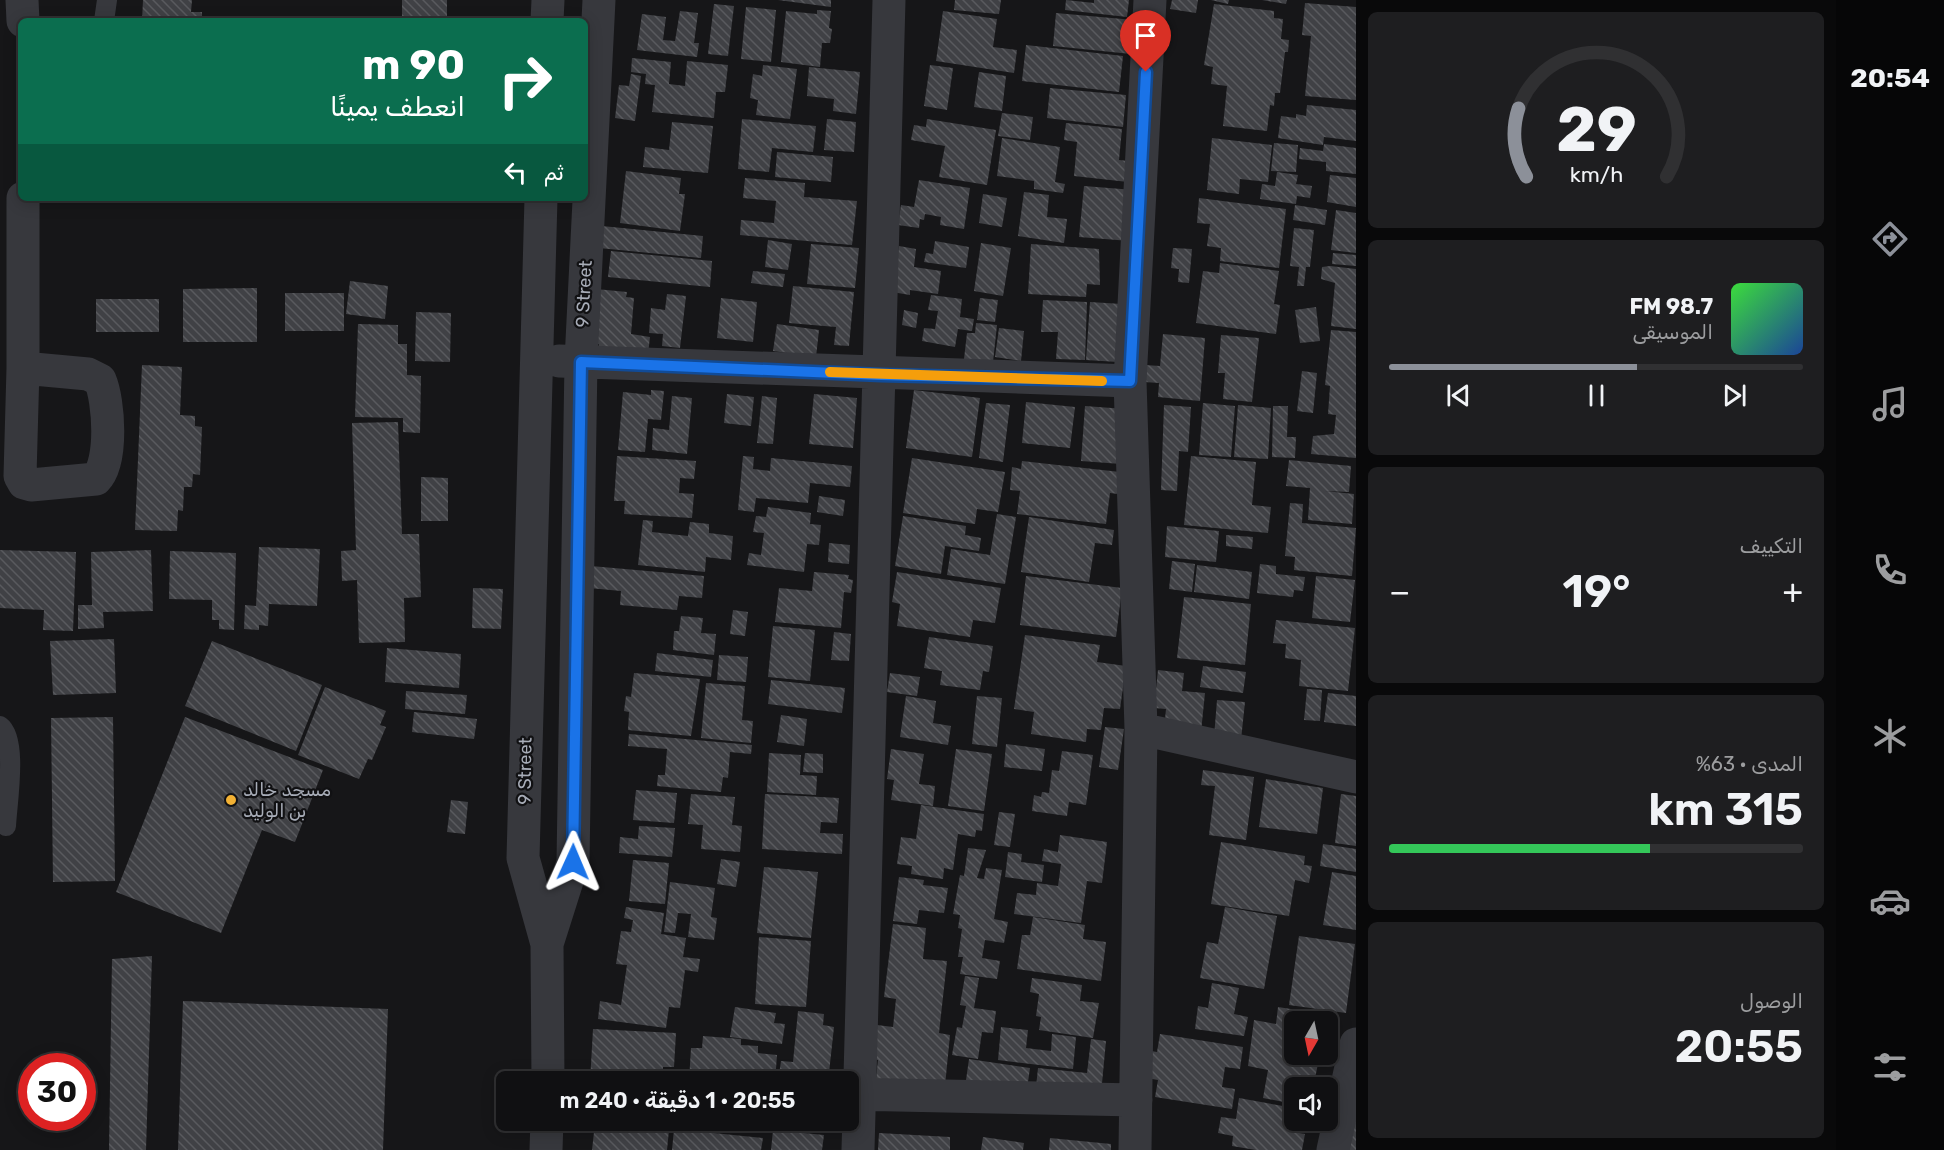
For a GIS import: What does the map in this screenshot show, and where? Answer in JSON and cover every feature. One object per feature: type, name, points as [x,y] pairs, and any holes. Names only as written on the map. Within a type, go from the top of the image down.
[{"type":"street","points":[[22,0],[22,18]]},
{"type":"street","points":[[548,0],[548,18]]},
{"type":"street","name":"9 Street","points":[[548,944],[573,862],[581,362],[599,0]]},
{"type":"street","points":[[855,1071],[881,375],[890,0]]},
{"type":"street","points":[[1135,1150],[1141,729],[1130,381],[1150,0]]},
{"type":"street","points":[[23,201],[23,368]]},
{"type":"street","name":"9 Street","points":[[541,201],[523,858],[548,944],[548,1071]]},
{"type":"street","points":[[535,361],[881,375],[1130,381]]},
{"type":"street","points":[[1141,729],[1356,777]]},
{"type":"street","points":[[1333,1150],[1356,1044]]},
{"type":"street","points":[[859,1094],[1136,1100]]},
{"type":"street","points":[[546,1150],[547,1131]]},
{"type":"street","points":[[857,1131],[858,1150]]},
{"type":"lane","points":[[104,18],[107,0]]},
{"type":"lane","points":[[0,726],[5,730],[10,744],[6,826]]},
{"type":"building","points":[[143,0],[192,0],[191,12],[202,12],[202,18],[142,18]]},
{"type":"building","points":[[402,0],[447,0],[447,18],[402,18]]},
{"type":"building","points":[[778,0],[831,0],[831,7]]},
{"type":"building","points":[[955,0],[1001,0],[999,14],[954,10]]},
{"type":"building","points":[[1066,0],[1094,3],[1094,0],[1129,0],[1127,17],[1065,10]]},
{"type":"building","points":[[1172,0],[1198,0],[1196,13],[1170,9]]},
{"type":"building","points":[[1211,0],[1229,0],[1228,4]]},
{"type":"building","points":[[1262,0],[1287,0],[1286,4]]},
{"type":"building","points":[[1305,3],[1356,7],[1356,100],[1305,96],[1311,36],[1302,35]]},
{"type":"building","points":[[714,4],[734,6],[728,56],[708,54]]},
{"type":"building","points":[[1214,4],[1274,11],[1274,18],[1283,19],[1281,39],[1289,40],[1288,52],[1285,52],[1280,93],[1275,93],[1274,106],[1270,105],[1267,131],[1223,126],[1227,86],[1211,84],[1213,67],[1204,65]]},
{"type":"building","points":[[746,7],[776,10],[771,62],[741,59]]},
{"type":"building","points":[[817,10],[831,11],[829,28],[832,29],[830,43],[822,43],[820,67],[781,62],[786,11],[817,14]]},
{"type":"building","points":[[680,11],[698,13],[694,43],[699,43],[697,57],[637,50],[642,14],[666,17],[663,40],[675,41]]},
{"type":"building","points":[[943,11],[997,19],[993,47],[1017,50],[1014,73],[936,61]]},
{"type":"building","points":[[1056,13],[1134,20],[1131,54],[1053,46]]},
{"type":"building","points":[[1026,45],[1123,56],[1119,92],[1022,81]]},
{"type":"building","points":[[632,58],[671,62],[669,84],[685,86],[687,61],[728,65],[725,92],[716,92],[714,118],[652,112],[655,85],[645,84],[646,74],[631,72]]},
{"type":"building","points":[[763,65],[797,69],[790,119],[756,115],[758,100],[750,98],[753,74],[762,76]]},
{"type":"building","points":[[930,65],[953,68],[947,110],[924,106]]},
{"type":"building","points":[[809,67],[860,72],[856,114],[833,111],[834,99],[807,96]]},
{"type":"building","points":[[979,72],[1006,76],[1002,111],[974,107]]},
{"type":"building","points":[[631,74],[641,76],[635,121],[615,118],[619,85],[629,86]]},
{"type":"building","points":[[1050,88],[1126,95],[1123,127],[1047,118]]},
{"type":"building","points":[[1307,105],[1356,110],[1356,141],[1324,137],[1323,145],[1278,138],[1281,116],[1296,118],[1296,114],[1306,116]]},
{"type":"building","points":[[1002,113],[1033,117],[1030,140],[998,136]]},
{"type":"building","points":[[742,119],[816,126],[813,152],[772,148],[769,172],[738,169]]},
{"type":"building","points":[[827,119],[856,122],[854,152],[824,150]]},
{"type":"building","points":[[927,119],[996,130],[987,185],[939,177],[945,146],[911,140],[914,125],[926,127]]},
{"type":"building","points":[[672,122],[713,126],[708,173],[643,167],[645,147],[669,150]]},
{"type":"building","points":[[1066,123],[1122,129],[1119,160],[1139,162],[1137,183],[1074,176],[1077,142],[1064,140]]},
{"type":"building","points":[[1002,138],[1060,147],[1055,182],[1065,184],[1063,193],[1034,189],[1034,181],[997,176]]},
{"type":"building","points":[[1212,138],[1272,145],[1268,182],[1240,179],[1239,194],[1207,190]]},
{"type":"building","points":[[1274,143],[1298,145],[1296,172],[1271,171]]},
{"type":"building","points":[[1324,144],[1356,148],[1356,174],[1326,171],[1326,162],[1299,159],[1300,148],[1323,151]]},
{"type":"building","points":[[777,152],[833,157],[831,182],[775,177]]},
{"type":"building","points":[[626,171],[681,178],[679,194],[685,194],[680,231],[620,223]]},
{"type":"building","points":[[1277,172],[1298,175],[1296,184],[1312,186],[1310,198],[1297,196],[1296,204],[1260,199],[1262,184],[1275,186]]},
{"type":"building","points":[[1330,175],[1356,178],[1356,207],[1327,202]]},
{"type":"building","points":[[745,178],[805,183],[804,197],[857,201],[852,245],[740,235],[741,220],[774,223],[776,201],[743,198]]},
{"type":"building","points":[[919,180],[970,188],[964,229],[940,225],[941,217],[925,214],[924,220],[920,219],[919,228],[898,225],[901,205],[914,207]]},
{"type":"building","points":[[1084,186],[1134,190],[1130,241],[1079,237]]},
{"type":"building","points":[[1024,192],[1049,195],[1047,217],[1067,219],[1064,243],[1018,236]]},
{"type":"building","points":[[983,194],[1007,198],[1002,227],[979,223]]},
{"type":"building","points":[[1199,198],[1286,209],[1279,268],[1220,261],[1221,248],[1207,246],[1210,224],[1197,223]]},
{"type":"building","points":[[1295,205],[1327,210],[1325,225],[1293,220]]},
{"type":"building","points":[[1336,210],[1356,213],[1356,253],[1331,250]]},
{"type":"building","points":[[602,226],[703,236],[701,258],[599,248]]},
{"type":"building","points":[[1294,228],[1314,230],[1310,267],[1306,267],[1304,286],[1297,286],[1299,267],[1290,266]]},
{"type":"building","points":[[768,240],[792,244],[788,270],[765,267]]},
{"type":"building","points":[[935,241],[969,247],[966,268],[924,262],[926,253],[933,254]]},
{"type":"building","points":[[981,243],[1011,248],[1003,296],[974,291]]},
{"type":"building","points":[[811,244],[859,248],[855,288],[807,284]]},
{"type":"building","points":[[1031,244],[1099,249],[1100,285],[1087,284],[1086,297],[1028,294]]},
{"type":"building","points":[[899,246],[916,249],[914,267],[941,271],[938,294],[910,290],[910,295],[892,292]]},
{"type":"building","points":[[1173,248],[1192,249],[1189,283],[1178,282],[1179,269],[1171,268]]},
{"type":"building","points":[[611,251],[712,261],[710,287],[608,277]]},
{"type":"building","points":[[1333,253],[1356,255],[1356,266],[1332,264]]},
{"type":"building","points":[[1220,263],[1279,271],[1274,304],[1280,305],[1276,334],[1196,323],[1203,271],[1219,273]]},
{"type":"building","points":[[1322,267],[1356,269],[1356,329],[1331,326],[1335,283],[1321,279]]},
{"type":"building","points":[[753,271],[785,274],[783,287],[751,283]]},
{"type":"building","points":[[350,281],[388,286],[385,319],[346,314]]},
{"type":"building","points":[[793,286],[854,292],[849,346],[834,345],[836,327],[789,323]]},
{"type":"building","points":[[257,288],[257,342],[183,342],[183,289]]},
{"type":"building","points":[[596,289],[627,292],[626,297],[634,298],[631,334],[650,337],[648,354],[597,356],[599,344],[590,344]]},
{"type":"building","points":[[285,293],[344,293],[344,331],[285,331]]},
{"type":"building","points":[[667,294],[686,296],[680,348],[662,346],[663,334],[649,333],[651,308],[665,310]]},
{"type":"building","points":[[931,295],[962,299],[960,317],[974,319],[972,331],[958,329],[955,347],[922,341],[924,328],[935,329],[938,311],[928,310]]},
{"type":"building","points":[[721,298],[757,302],[753,342],[717,338]]},
{"type":"building","points":[[980,298],[998,300],[995,322],[977,320]]},
{"type":"building","points":[[96,299],[159,299],[159,332],[96,332]]},
{"type":"building","points":[[1043,300],[1087,302],[1085,360],[1056,359],[1058,332],[1041,332]]},
{"type":"building","points":[[1090,302],[1122,304],[1118,362],[1086,360]]},
{"type":"building","points":[[1316,307],[1320,341],[1300,343],[1295,310]]},
{"type":"building","points":[[904,310],[918,313],[916,328],[902,325]]},
{"type":"building","points":[[416,312],[451,313],[450,362],[415,361]]},
{"type":"building","points":[[976,323],[997,325],[993,362],[964,359],[967,333],[975,333]]},
{"type":"building","points":[[358,324],[398,325],[398,344],[407,344],[407,375],[421,376],[420,433],[403,432],[403,418],[355,417]]},
{"type":"building","points":[[777,324],[819,330],[816,357],[773,351]]},
{"type":"building","points":[[999,328],[1024,331],[1021,361],[995,357]]},
{"type":"building","points":[[1331,330],[1356,332],[1356,458],[1311,454],[1313,436],[1334,434],[1336,415],[1328,414],[1330,386],[1325,385]]},
{"type":"building","points":[[1163,334],[1205,338],[1200,401],[1158,397],[1159,383],[1144,382],[1145,365],[1160,366]]},
{"type":"building","points":[[1221,335],[1259,338],[1252,402],[1223,399],[1225,373],[1218,373]]},
{"type":"building","points":[[142,365],[182,367],[180,415],[195,416],[195,426],[202,427],[200,475],[193,474],[192,487],[184,487],[183,511],[178,510],[177,531],[135,530]]},
{"type":"building","points":[[1302,371],[1317,373],[1313,413],[1297,411]]},
{"type":"building","points":[[651,390],[664,391],[661,420],[648,419],[645,452],[618,450],[623,392],[651,395]]},
{"type":"building","points":[[914,390],[980,398],[972,457],[906,448]]},
{"type":"building","points":[[727,394],[754,397],[751,426],[724,423]]},
{"type":"building","points":[[814,394],[857,398],[853,448],[809,444]]},
{"type":"building","points":[[672,396],[692,398],[687,454],[652,450],[653,428],[669,430]]},
{"type":"building","points":[[762,396],[777,398],[773,444],[757,443]]},
{"type":"building","points":[[1026,402],[1075,407],[1070,448],[1022,443]]},
{"type":"building","points":[[986,403],[1010,405],[1003,462],[979,458]]},
{"type":"building","points":[[1203,403],[1235,406],[1231,457],[1199,455]]},
{"type":"building","points":[[1164,405],[1191,407],[1188,452],[1179,451],[1177,491],[1161,490]]},
{"type":"building","points":[[1238,405],[1271,408],[1268,459],[1234,457]]},
{"type":"building","points":[[1085,406],[1125,409],[1121,464],[1081,461]]},
{"type":"building","points":[[1273,406],[1288,406],[1287,437],[1296,437],[1295,458],[1272,457]]},
{"type":"building","points":[[398,422],[402,534],[419,534],[421,597],[404,598],[405,642],[359,643],[357,580],[342,581],[341,551],[356,550],[352,423]]},
{"type":"building","points":[[617,456],[696,461],[694,479],[680,478],[679,493],[694,494],[692,518],[624,514],[625,501],[614,501]]},
{"type":"building","points":[[743,456],[754,457],[753,469],[770,471],[771,458],[852,466],[850,487],[810,483],[808,503],[756,498],[754,512],[738,510]]},
{"type":"building","points":[[1191,456],[1256,462],[1252,505],[1271,507],[1268,533],[1184,525]]},
{"type":"building","points":[[912,458],[1005,472],[998,512],[977,509],[975,524],[903,513]]},
{"type":"building","points":[[1289,460],[1351,466],[1349,492],[1325,491],[1354,494],[1352,524],[1308,520],[1310,488],[1286,486]]},
{"type":"building","points":[[1022,461],[1120,472],[1118,494],[1110,493],[1106,524],[1017,514],[1020,491],[1010,490],[1012,467],[1021,469]]},
{"type":"building","points":[[421,477],[448,478],[448,521],[421,521]]},
{"type":"building","points":[[819,496],[845,500],[843,516],[817,512]]},
{"type":"building","points":[[1290,503],[1303,504],[1302,523],[1356,528],[1352,576],[1294,570],[1295,557],[1285,556]]},
{"type":"building","points":[[768,507],[811,513],[810,524],[821,525],[819,545],[807,544],[804,572],[747,565],[749,553],[761,555],[764,533],[753,532],[756,516],[766,517]]},
{"type":"building","points":[[997,514],[1016,517],[1005,584],[947,575],[951,549],[990,555]]},
{"type":"building","points":[[903,516],[966,526],[965,535],[981,538],[979,551],[945,546],[941,574],[895,566]]},
{"type":"building","points":[[1029,517],[1114,530],[1112,545],[1095,543],[1089,582],[1021,572]]},
{"type":"building","points":[[643,520],[653,521],[652,532],[688,536],[690,522],[709,524],[709,533],[733,536],[731,560],[706,557],[705,572],[638,565]]},
{"type":"building","points":[[1167,526],[1219,531],[1216,562],[1165,557]]},
{"type":"building","points":[[1226,535],[1253,537],[1252,549],[1226,546]]},
{"type":"building","points":[[829,543],[850,545],[849,564],[828,562]]},
{"type":"building","points":[[259,547],[320,549],[317,606],[269,604],[268,626],[259,625],[259,630],[244,629],[245,605],[256,606]]},
{"type":"building","points":[[0,550],[76,552],[73,631],[43,630],[44,610],[0,608]]},
{"type":"building","points":[[151,550],[153,611],[103,612],[104,628],[78,629],[78,605],[92,605],[91,552]]},
{"type":"building","points":[[170,551],[236,553],[234,630],[219,629],[219,620],[212,620],[212,600],[169,599]]},
{"type":"building","points":[[1172,561],[1195,564],[1192,592],[1169,589]]},
{"type":"building","points":[[1260,564],[1276,566],[1276,574],[1305,577],[1303,591],[1294,590],[1293,597],[1257,593]]},
{"type":"building","points":[[1197,565],[1252,572],[1249,599],[1194,592]]},
{"type":"building","points":[[591,566],[704,576],[702,598],[679,596],[677,610],[620,605],[621,591],[589,588]]},
{"type":"building","points":[[814,572],[849,575],[848,579],[853,580],[851,593],[844,592],[841,628],[775,622],[779,588],[812,591]]},
{"type":"building","points":[[897,572],[1001,588],[995,623],[973,620],[970,637],[897,626],[900,604],[892,602]]},
{"type":"building","points":[[1026,576],[1122,588],[1116,637],[1020,625]]},
{"type":"building","points":[[1316,576],[1355,580],[1350,622],[1312,618]]},
{"type":"building","points":[[473,588],[503,589],[501,629],[472,628]]},
{"type":"building","points":[[1184,597],[1251,604],[1245,665],[1177,658]]},
{"type":"building","points":[[733,610],[748,612],[745,636],[730,634]]},
{"type":"building","points":[[681,616],[703,618],[701,633],[716,634],[714,655],[673,650],[674,631],[679,631]]},
{"type":"building","points":[[1276,620],[1355,628],[1348,691],[1299,686],[1301,660],[1285,658],[1286,644],[1273,643]]},
{"type":"building","points":[[773,626],[815,630],[810,681],[768,677]]},
{"type":"building","points":[[834,632],[851,634],[849,661],[831,660]]},
{"type":"building","points":[[1025,635],[1100,645],[1097,662],[1126,666],[1120,709],[1104,708],[1101,730],[1087,729],[1086,742],[1031,734],[1034,712],[1014,709]]},
{"type":"building","points":[[929,637],[993,646],[989,672],[983,671],[980,690],[940,685],[942,671],[924,668]]},
{"type":"building","points":[[114,639],[116,693],[53,695],[50,641]]},
{"type":"building","points":[[212,641],[322,685],[296,751],[185,706]]},
{"type":"building","points":[[387,648],[461,654],[459,688],[385,682]]},
{"type":"building","points":[[657,653],[713,660],[711,677],[655,671]]},
{"type":"building","points":[[719,655],[748,657],[746,682],[717,680]]},
{"type":"building","points":[[1203,666],[1246,672],[1243,693],[1200,687]]},
{"type":"building","points":[[1158,670],[1184,673],[1182,691],[1205,693],[1201,732],[1164,729],[1166,709],[1154,708]]},
{"type":"building","points":[[634,673],[700,679],[691,736],[628,730],[629,712],[624,711],[626,696],[631,697]]},
{"type":"building","points":[[890,673],[920,677],[917,696],[887,692]]},
{"type":"building","points":[[771,680],[845,688],[842,713],[768,704]]},
{"type":"building","points":[[706,683],[745,686],[742,720],[753,721],[751,743],[701,738]]},
{"type":"building","points":[[325,687],[386,711],[380,725],[386,727],[372,760],[368,759],[359,779],[298,755]]},
{"type":"building","points":[[1307,689],[1322,690],[1320,721],[1304,720]]},
{"type":"building","points":[[406,691],[467,695],[465,714],[405,709]]},
{"type":"building","points":[[1328,693],[1356,696],[1356,726],[1324,722]]},
{"type":"building","points":[[906,696],[936,701],[933,723],[951,726],[948,745],[900,737]]},
{"type":"building","points":[[977,696],[1002,698],[997,747],[972,744]]},
{"type":"building","points":[[1217,700],[1245,702],[1241,740],[1214,737]]},
{"type":"building","points":[[414,712],[477,719],[474,739],[412,732]]},
{"type":"building","points":[[781,715],[807,719],[804,746],[777,742]]},
{"type":"building","points":[[113,717],[115,881],[53,882],[51,718]]},
{"type":"building","name":"مسجد خالد بن الوليد","points":[[185,717],[323,770],[295,842],[262,830],[221,933],[116,892]]},
{"type":"building","points":[[1105,727],[1124,729],[1118,770],[1099,767]]},
{"type":"building","points":[[629,734],[752,745],[751,754],[730,752],[728,778],[723,777],[721,792],[657,786],[658,775],[665,775],[667,749],[628,746]]},
{"type":"building","points":[[1006,744],[1045,749],[1042,771],[1004,767]]},
{"type":"building","points":[[891,749],[924,754],[919,784],[935,786],[933,806],[891,800],[894,780],[887,779]]},
{"type":"building","points":[[956,749],[992,754],[984,811],[948,806]]},
{"type":"building","points":[[1062,751],[1093,755],[1086,805],[1069,802],[1067,816],[1032,811],[1034,795],[1041,797],[1042,792],[1049,793],[1052,770],[1059,771]]},
{"type":"building","points":[[769,753],[801,755],[800,775],[817,776],[816,795],[767,792]]},
{"type":"building","points":[[805,753],[823,754],[823,773],[803,772]]},
{"type":"building","points":[[1203,770],[1254,777],[1246,840],[1209,835],[1215,786],[1201,785]]},
{"type":"building","points":[[1266,779],[1323,788],[1317,834],[1259,827]]},
{"type":"building","points":[[636,790],[677,793],[674,823],[633,820]]},
{"type":"building","points":[[691,794],[735,797],[732,825],[742,826],[740,852],[701,849],[703,825],[688,824]]},
{"type":"building","points":[[765,794],[839,798],[837,823],[821,822],[820,833],[843,834],[842,854],[762,849]]},
{"type":"building","points":[[1341,794],[1356,796],[1356,846],[1335,843]]},
{"type":"building","points":[[451,800],[468,802],[465,834],[447,832]]},
{"type":"building","points":[[921,805],[984,814],[982,831],[976,830],[975,837],[958,834],[953,870],[944,868],[943,879],[911,874],[912,866],[897,864],[901,837],[916,839]]},
{"type":"building","points":[[999,812],[1015,814],[1010,847],[994,845]]},
{"type":"building","points":[[639,826],[675,828],[672,857],[619,853],[620,837],[638,839]]},
{"type":"building","points":[[1060,835],[1107,842],[1102,883],[1087,881],[1081,923],[1014,914],[1017,893],[1036,895],[1037,883],[1058,886],[1061,864],[1042,861],[1044,849],[1058,852]]},
{"type":"building","points":[[1221,842],[1305,856],[1304,865],[1312,866],[1309,883],[1295,880],[1289,916],[1211,904]]},
{"type":"building","points":[[1323,844],[1356,849],[1356,872],[1320,866]]},
{"type":"building","points":[[968,848],[986,850],[977,878],[984,879],[986,868],[1002,870],[994,919],[1008,922],[1004,943],[985,940],[982,958],[1000,961],[997,979],[960,974],[963,957],[958,957],[962,929],[958,928],[960,915],[953,914],[960,875],[964,876]]},
{"type":"building","points":[[1008,852],[1022,854],[1021,862],[1044,865],[1042,882],[1005,877]]},
{"type":"building","points":[[721,859],[740,862],[736,887],[717,884]]},
{"type":"building","points":[[633,860],[669,863],[665,904],[629,901]]},
{"type":"building","points":[[764,867],[818,872],[811,938],[757,933]]},
{"type":"building","points":[[1332,872],[1356,876],[1356,930],[1323,925]]},
{"type":"building","points":[[899,877],[924,880],[923,885],[948,888],[944,913],[919,910],[917,924],[893,921]]},
{"type":"building","points":[[670,882],[715,888],[711,917],[717,918],[714,940],[688,937],[691,914],[678,913],[675,933],[664,932]]},
{"type":"building","points":[[626,907],[664,913],[661,934],[686,938],[683,957],[700,959],[698,972],[685,970],[680,1008],[669,1007],[666,1028],[598,1019],[600,1001],[621,1005],[627,965],[616,964],[621,931],[631,932],[633,920],[624,918]]},
{"type":"building","points":[[1225,907],[1277,916],[1264,989],[1200,978],[1207,942],[1218,944]]},
{"type":"building","points":[[1033,917],[1085,925],[1083,939],[1106,942],[1101,981],[1017,969],[1022,935],[1030,935]]},
{"type":"building","points":[[893,924],[926,928],[923,959],[947,961],[939,1033],[950,1035],[944,1096],[875,1088],[878,1060],[857,1058],[861,1023],[893,1027],[896,999],[884,997]]},
{"type":"building","points":[[1299,936],[1355,944],[1346,1013],[1289,1005]]},
{"type":"building","points":[[759,937],[811,941],[806,1007],[755,1004]]},
{"type":"building","points":[[152,956],[146,1150],[109,1150],[112,959]]},
{"type":"building","points":[[965,976],[979,978],[974,1008],[996,1011],[993,1033],[982,1032],[978,1059],[952,1055],[957,1027],[962,1028],[966,1006],[960,1005]]},
{"type":"building","points":[[1032,978],[1082,985],[1080,1001],[1099,1003],[1093,1038],[1039,1030],[1041,1017],[1036,1016],[1039,994],[1030,992]]},
{"type":"building","points":[[1212,983],[1239,988],[1234,1014],[1248,1017],[1244,1036],[1195,1029],[1198,1006],[1208,1008]]},
{"type":"building","points":[[183,1001],[388,1009],[383,1150],[178,1150]]},
{"type":"building","points":[[735,1007],[776,1013],[774,1023],[785,1024],[782,1044],[730,1037]]},
{"type":"building","points":[[1278,1007],[1304,1011],[1284,1011],[1284,1065],[1318,1065],[1315,1077],[1284,1077],[1284,1102],[1263,1098],[1268,1070],[1248,1066],[1254,1020],[1276,1024]]},
{"type":"building","points":[[798,1011],[824,1014],[823,1025],[834,1027],[829,1071],[780,1071],[781,1061],[793,1062]]},
{"type":"building","points":[[1001,1027],[1028,1030],[1026,1048],[1051,1051],[1052,1034],[1076,1037],[1073,1069],[998,1060]]},
{"type":"building","points":[[593,1029],[676,1033],[674,1067],[663,1067],[663,1071],[591,1071]]},
{"type":"building","points":[[1160,1034],[1243,1047],[1240,1069],[1225,1067],[1222,1087],[1235,1089],[1232,1109],[1155,1097],[1158,1080],[1141,1077],[1145,1050],[1157,1052]]},
{"type":"building","points":[[703,1036],[741,1039],[741,1045],[758,1046],[758,1053],[777,1055],[776,1071],[690,1071],[691,1048],[702,1048]]},
{"type":"building","points":[[1091,1039],[1106,1041],[1101,1094],[1036,1087],[1038,1068],[1087,1073]]},
{"type":"building","points":[[969,1059],[1030,1068],[1026,1096],[965,1087]]},
{"type":"building","points":[[1239,1098],[1284,1106],[1284,1131],[1299,1131],[1299,1133],[1305,1134],[1302,1150],[1256,1150],[1232,1146],[1233,1136],[1218,1133],[1221,1117],[1236,1119]]},
{"type":"building","points":[[1356,1115],[1356,1150],[1344,1150]]},
{"type":"building","points":[[594,1131],[669,1131],[667,1150],[592,1150]]},
{"type":"building","points":[[674,1131],[763,1138],[761,1150],[672,1150]]},
{"type":"building","points":[[773,1131],[824,1135],[822,1150],[771,1150]]},
{"type":"building","points":[[879,1133],[950,1137],[950,1150],[878,1150]]},
{"type":"building","points":[[983,1137],[1024,1143],[1023,1150],[981,1150]]},
{"type":"building","points":[[1050,1138],[1111,1144],[1111,1150],[1049,1150]]},
{"type":"slow traffic","points":[[830,372],[1102,381]]},
{"type":"place","name":"مسجد خالد بن الوليد","points":[[231,800]]},
{"type":"route","points":[[573,862],[581,362],[881,375],[1130,381],[1146,72]]}]
